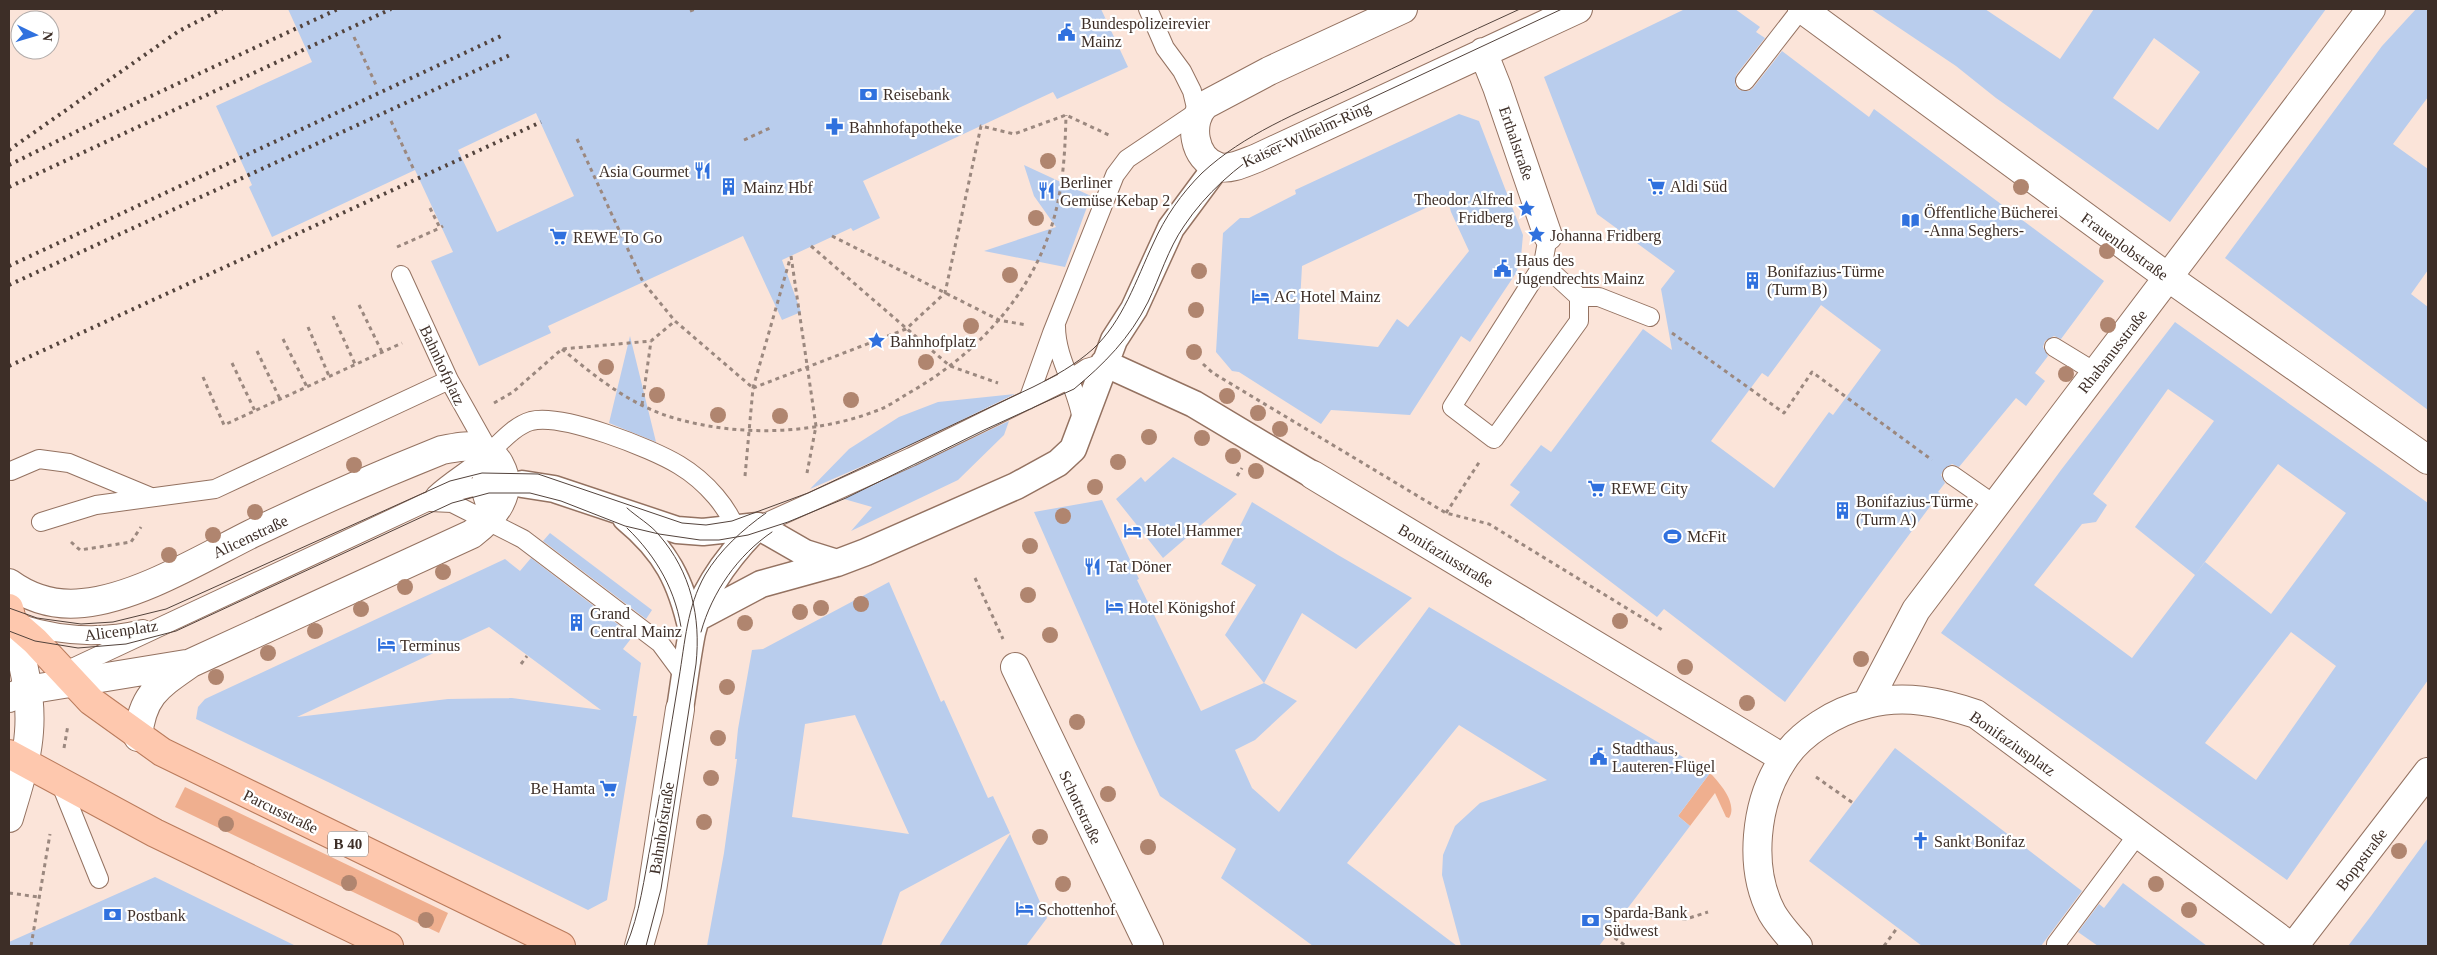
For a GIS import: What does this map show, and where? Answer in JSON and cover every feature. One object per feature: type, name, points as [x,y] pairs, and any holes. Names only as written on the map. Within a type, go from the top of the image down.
[{"type":"main road","name":"B 40","points":[[10,616],[91,701],[138,737]]},
{"type":"main road","name":"Parcusstraße","points":[[138,737],[206,775],[561,946]]},
{"type":"main road","points":[[16,759],[59,780],[155,833],[389,946]]},
{"type":"street","points":[[695,625],[761,584],[837,563],[1042,473],[1058,463],[1073,449],[1104,362],[1114,340],[1134,309],[1171,228],[1217,166],[1202,154],[1196,144],[1194,132],[1198,112],[1218,97],[1269,71],[1402,9]]},
{"type":"street","name":"Kaiser-Wilhelm-Ring","points":[[1217,166],[1230,167],[1273,151],[1578,9]]},
{"type":"street","name":"Frauenlobstraße","points":[[1801,9],[2169,278],[2428,460]]},
{"type":"street","name":"Rhabanusstraße","points":[[1868,703],[1916,610],[2095,372],[2169,278],[2370,9]]},
{"type":"street","name":"Erthalstraße","points":[[1483,52],[1497,87],[1548,236]]},
{"type":"street","name":"Bonifaziusstraße","points":[[1104,362],[1211,413],[1783,758]]},
{"type":"street","name":"Alicenstraße","points":[[9,583],[20,592],[60,604],[102,600],[169,574],[267,527],[442,450],[470,446],[490,453]]},
{"type":"street","points":[[138,737],[140,716],[147,700],[171,677],[191,663],[472,534],[490,520],[501,504],[504,472],[497,459],[490,453]]},
{"type":"street","points":[[502,484],[554,489],[677,530],[744,534],[837,563]]},
{"type":"street","points":[[619,512],[650,538],[663,554],[675,576],[695,625]]},
{"type":"street","points":[[682,697],[695,625],[706,593],[744,534]]},
{"type":"street","points":[[9,818],[16,759],[29,734],[18,694],[10,616]]},
{"type":"street","name":"Alicenplatz","points":[[18,694],[69,677],[191,663]]},
{"type":"street","name":"Schottstraße","points":[[1015,667],[1149,946]]},
{"type":"street","name":"Bahnhofstraße","points":[[639,946],[649,910],[682,697]]},
{"type":"street","name":"Bonifaziusplatz","points":[[1798,946],[1772,913],[1764,890],[1757,859],[1759,827],[1772,779],[1783,758],[1805,736],[1823,723],[1868,703],[1906,699],[1941,702],[1976,714],[2290,946]]},
{"type":"street","name":"Boppstraße","points":[[2294,946],[2428,772]]},
{"type":"lane","points":[[1028,400],[1056,323],[1115,175],[1127,159],[1198,112],[1192,91],[1182,72],[1165,48],[1148,9]]},
{"type":"lane","points":[[1745,81],[1801,9]]},
{"type":"lane","points":[[1548,236],[1543,264],[1452,407],[1494,439],[1579,321],[1579,297]]},
{"type":"lane","points":[[1543,264],[1579,297],[1599,297],[1650,317]]},
{"type":"lane","name":"Bahnhofplatz","points":[[401,275],[449,380],[490,453]]},
{"type":"lane","points":[[1056,323],[1058,342],[1080,406],[1082,425]]},
{"type":"lane","points":[[2054,347],[2095,372]]},
{"type":"lane","points":[[427,502],[450,481],[490,453],[496,444],[529,422],[543,419],[570,423],[624,440],[679,464],[701,481],[744,534],[912,457],[1070,379],[1087,368],[1104,362]]},
{"type":"lane","points":[[41,522],[96,505],[215,488],[449,380]]},
{"type":"lane","points":[[11,471],[39,459],[69,463],[154,498]]},
{"type":"lane","points":[[1952,475],[1994,505]]},
{"type":"lane","points":[[172,622],[427,502],[502,484]]},
{"type":"lane","points":[[427,502],[452,503],[490,520],[523,539],[660,643],[680,670],[682,697]]},
{"type":"lane","name":"Alicenplatz","points":[[10,616],[56,634],[97,637],[172,622]]},
{"type":"lane","name":"Alicenplatz","points":[[69,677],[172,622]]},
{"type":"lane","points":[[59,780],[99,879]]},
{"type":"lane","points":[[2056,944],[2138,834]]},
{"type":"path","points":[[690,12],[696,9]]},
{"type":"path","points":[[354,37],[376,85]]},
{"type":"path","points":[[562,349],[608,387],[642,405],[680,420],[749,431],[773,431],[816,426],[882,409],[929,382],[950,366],[986,336],[1012,303],[1032,270],[1048,235],[1064,178],[1066,115]]},
{"type":"path","points":[[754,388],[806,370],[906,330],[946,293],[981,126],[1014,134],[1066,115],[1117,139]]},
{"type":"path","points":[[391,121],[404,144],[414,170]]},
{"type":"path","points":[[744,140],[757,132],[770,128]]},
{"type":"path","points":[[577,139],[643,282],[675,321],[754,388]]},
{"type":"path","points":[[430,208],[440,228],[443,226]]},
{"type":"path","points":[[832,236],[999,320],[1027,325]]},
{"type":"path","points":[[811,246],[906,330],[950,366],[1004,385]]},
{"type":"path","points":[[745,476],[754,388],[791,256],[806,370],[816,426],[807,477]]},
{"type":"path","points":[[359,305],[382,352]]},
{"type":"path","points":[[333,316],[355,364]]},
{"type":"path","points":[[1650,317],[1784,413],[1812,372],[1952,475]]},
{"type":"path","points":[[494,403],[513,392],[562,349],[651,341],[675,321]]},
{"type":"path","points":[[308,328],[329,376]]},
{"type":"path","points":[[203,377],[224,425],[427,332]]},
{"type":"path","points":[[283,339],[307,387]]},
{"type":"path","points":[[642,405],[651,341]]},
{"type":"path","points":[[257,351],[280,399]]},
{"type":"path","points":[[232,363],[255,411]]},
{"type":"path","points":[[1203,364],[1213,373],[1446,513],[1489,524],[1664,631]]},
{"type":"path","points":[[1446,513],[1494,439]]},
{"type":"path","points":[[70,541],[80,550],[131,542],[139,533],[142,524]]},
{"type":"path","points":[[975,578],[1015,667]]},
{"type":"path","points":[[521,664],[527,656]]},
{"type":"path","points":[[1816,776],[1853,803]]},
{"type":"path","points":[[31,946],[47,850]]},
{"type":"path","points":[[9,893],[39,897]]},
{"type":"path","points":[[1614,938],[1632,914],[1686,919],[1708,912]]},
{"type":"path","points":[[1884,946],[1897,928]]},
{"type":"path","points":[[1608,933],[1626,946]]},
{"type":"shaded area","points":[[1710,773],[1730,800],[1731,812],[1729,818],[1726,817],[1715,793],[1690,826],[1678,816]]},
{"type":"shaded area","points":[[185,787],[448,913],[439,933],[175,807]]},
{"type":"building","name":"Mainz Hbf","points":[[288,9],[1101,9],[1128,67],[1057,99],[1053,92],[863,181],[880,218],[853,231],[851,228],[782,260],[801,312],[782,320],[743,236],[548,326],[551,333],[479,366],[431,261],[453,252],[415,170],[272,237],[249,187],[252,185],[216,106],[312,62]],"holes":[[[536,113],[574,196],[497,232],[458,150]]]},
{"type":"building","points":[[1685,9],[1735,9],[1760,27],[1756,32],[1765,38],[1736,75],[1735,85],[1739,90],[1749,91],[1753,88],[1782,51],[1869,117],[1874,109],[2104,281],[2061,339],[2054,336],[2045,341],[2043,347],[2048,356],[2035,373],[2045,381],[2026,406],[2016,398],[1959,467],[1952,464],[1944,469],[1941,475],[1945,483],[1938,492],[1940,493],[1785,702],[1664,609],[1657,617],[1510,505],[1520,492],[1510,485],[1541,445],[1551,452],[1643,329],[1672,350],[1661,289],[1675,271],[1597,214],[1544,77]],"holes":[[[1821,305],[1881,350],[1833,415],[1829,412],[1774,488],[1711,441],[1762,373],[1768,377]]]},
{"type":"building","points":[[1871,9],[1985,9],[2060,59],[2094,9],[2326,9],[2170,222],[1996,98],[1956,66]],"holes":[[[2154,38],[2200,72],[2158,130],[2113,98]]]},
{"type":"building","points":[[2416,9],[2428,9],[2428,97],[2393,144],[2428,169],[2428,270],[2411,294],[2428,307],[2428,410],[2225,258],[2382,46]]},
{"type":"building","points":[[1459,114],[1479,121],[1523,235],[1521,257],[1516,273],[1470,342],[1461,336],[1410,415],[1331,410],[1321,424],[1239,372],[1232,371],[1216,352],[1223,233],[1240,218],[1249,218],[1296,194],[1295,190]],"holes":[[[1447,198],[1451,212],[1469,251],[1408,327],[1397,319],[1378,347],[1298,339],[1302,266]]]},
{"type":"building","points":[[1024,165],[1091,196],[1065,267],[984,251],[1056,227],[1034,196]]},
{"type":"building","points":[[2175,322],[2428,503],[2428,680],[2287,880],[1941,633],[2061,470]],"holes":[[[2168,389],[2214,421],[2135,527],[2195,575],[2132,658],[2034,585],[2082,524],[2096,522],[2107,505],[2093,494]],[[2278,464],[2346,513],[2271,614],[2205,562],[2195,575]],[[2291,632],[2336,666],[2256,780],[2205,743]]]},
{"type":"building","points":[[630,336],[656,442],[609,423]]},
{"type":"building","points":[[1015,394],[906,447],[810,489],[849,449],[899,417],[938,402]]},
{"type":"building","points":[[1009,421],[1004,435],[958,480],[851,531],[872,507],[844,499]]},
{"type":"building","points":[[1173,457],[1237,494],[1163,558],[1116,499],[1141,477],[1145,482]]},
{"type":"building","name":"Stadthaus, Lauteren-Flügel","points":[[1102,500],[1139,579],[1137,580],[1201,711],[1264,683],[1297,701],[1255,740],[1235,750],[1252,788],[1279,812],[1429,607],[1710,773],[1678,816],[1690,826],[1599,946],[1461,946],[1442,875],[1443,855],[1455,826],[1480,803],[1547,780],[1459,725],[1347,863],[1457,946],[1313,946],[1221,878],[1236,849],[1160,796],[1034,512]]},
{"type":"building","points":[[1252,502],[1412,598],[1356,649],[1302,613],[1264,683],[1225,635],[1256,585],[1221,564]]},
{"type":"building","points":[[550,533],[652,610],[646,619],[543,541]]},
{"type":"building","points":[[531,558],[633,636],[623,649],[641,663],[633,716],[637,716],[607,900],[588,910],[196,719],[198,707],[205,699],[505,559],[520,571]],"holes":[[[489,627],[601,710],[512,698],[448,699],[297,717]]]},
{"type":"building","points":[[889,582],[941,702],[944,700],[988,798],[993,796],[1010,833],[900,892],[881,946],[707,946],[724,853],[737,759],[735,759],[738,729],[752,650],[763,649]],"holes":[[[855,715],[909,834],[792,817],[805,724]]]},
{"type":"building","name":"Sankt Bonifaz","points":[[1895,748],[2082,891],[2041,946],[1922,946],[1809,861]]},
{"type":"building","points":[[1010,834],[1047,918],[1026,946],[939,946]]},
{"type":"building","points":[[2428,838],[2428,946],[2348,946],[2371,916]]},
{"type":"building","points":[[155,877],[296,946],[9,946],[9,942]]},
{"type":"building","points":[[2123,883],[2207,946],[2098,946],[2078,932],[2099,904],[2104,908]]},
{"type":"tram line","points":[[9,608],[37,618],[81,624],[113,622],[166,609],[450,481],[482,473],[538,474],[682,523],[706,525],[732,521],[808,493],[1033,387],[1086,355],[1103,338],[1121,313],[1158,234],[1174,206],[1187,189],[1218,159],[1272,125],[1520,9]]},
{"type":"tram line","points":[[9,631],[35,641],[78,648],[126,644],[176,631],[452,503],[489,493],[530,493],[561,501],[625,526],[659,534],[700,540],[719,540],[748,535],[788,522],[846,498],[984,430],[1074,389],[1096,370],[1125,339],[1148,302],[1173,244],[1193,214],[1222,182],[1269,146],[1562,9]]},
{"type":"tram line","points":[[627,508],[656,531],[679,564],[691,596],[697,629],[696,664],[661,889],[646,946]]},
{"type":"tram line","points":[[626,946],[635,921],[644,883],[690,612],[699,587],[717,557],[740,533],[766,513]]},
{"type":"tram line","points":[[627,528],[648,551],[664,576],[676,604],[682,634]]},
{"type":"tram line","points":[[701,632],[719,589],[737,563],[772,532]]},
{"type":"railway","points":[[9,150],[179,31],[222,9]]},
{"type":"railway","points":[[9,165],[106,117],[338,9]]},
{"type":"railway","points":[[9,187],[391,9]]},
{"type":"railway","points":[[9,266],[501,36]]},
{"type":"railway","points":[[9,285],[510,55]]},
{"type":"railway","points":[[9,366],[541,122]]},
{"type":"place","name":"Bundespolizeirevier Mainz","points":[[1067,32]]},
{"type":"place","name":"Reisebank","points":[[869,94]]},
{"type":"place","name":"Bahnhofapotheke","points":[[835,127]]},
{"type":"place","name":"Asia Gourmet","points":[[703,171]]},
{"type":"place","name":"Aldi Süd","points":[[1656,186]]},
{"type":"place","name":"Mainz Hbf","points":[[729,187]]},
{"type":"place","name":"Berliner Gemüse Kebap 2","points":[[1046,191]]},
{"type":"place","name":"Theodor Alfred Fridberg","points":[[1527,208]]},
{"type":"place","name":"Öffentliche Bücherei -Anna Seghers-","points":[[1910,221]]},
{"type":"place","name":"Johanna Fridberg","points":[[1536,235]]},
{"type":"place","name":"REWE To Go","points":[[559,237]]},
{"type":"place","name":"Haus des Jugendrechts Mainz","points":[[1502,269]]},
{"type":"place","name":"Bonifazius-Türme (Turm B)","points":[[1753,280]]},
{"type":"place","name":"AC Hotel Mainz","points":[[1260,296]]},
{"type":"place","name":"Bahnhofplatz","points":[[876,341]]},
{"type":"place","name":"REWE City","points":[[1597,488]]},
{"type":"place","name":"Bonifazius-Türme (Turm A)","points":[[1842,510]]},
{"type":"place","name":"Hotel Hammer","points":[[1132,530]]},
{"type":"place","name":"McFit","points":[[1673,536]]},
{"type":"place","name":"Tat Döner","points":[[1093,566]]},
{"type":"place","name":"Hotel Königshof","points":[[1114,607]]},
{"type":"place","name":"Grand Central Mainz","points":[[576,622]]},
{"type":"place","name":"Terminus","points":[[386,645]]},
{"type":"place","name":"Stadthaus, Lauteren-Flügel","points":[[1598,757]]},
{"type":"place","name":"Be Hamta","points":[[609,788]]},
{"type":"place","name":"Sankt Bonifaz","points":[[1920,841]]},
{"type":"place","name":"Schottenhof","points":[[1024,909]]},
{"type":"place","name":"Postbank","points":[[113,915]]},
{"type":"place","name":"Sparda-Bank Südwest","points":[[1590,921]]}]
